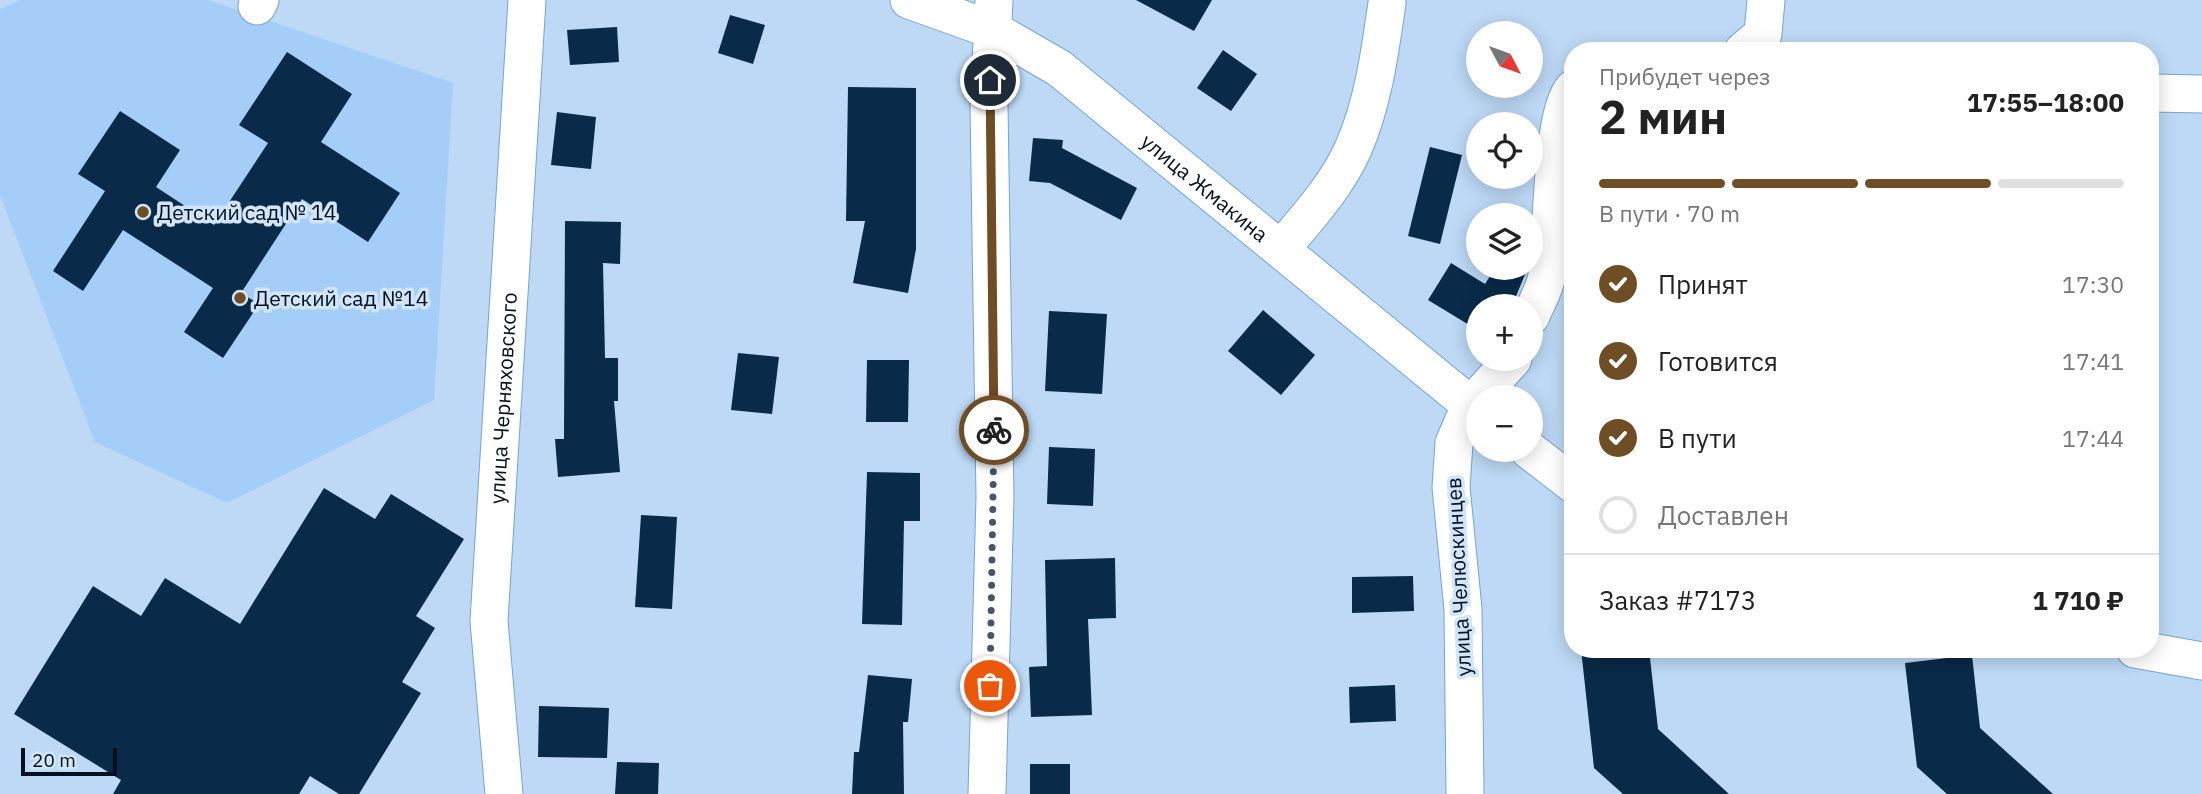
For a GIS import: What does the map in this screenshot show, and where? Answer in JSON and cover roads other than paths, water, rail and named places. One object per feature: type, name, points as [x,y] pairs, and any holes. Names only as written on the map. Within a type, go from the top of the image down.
[{"type":"street","name":"улица Черняховского","points":[[504,794],[489,621],[527,0]]},
{"type":"street","name":"улица Жмакина","points":[[909,0],[994,15],[1466,402]]},
{"type":"street","points":[[1754,42],[1763,34],[1766,0]]},
{"type":"street","points":[[1281,249],[1324,198],[1353,149],[1377,69],[1387,3]]},
{"type":"street","points":[[987,794],[995,498],[989,105],[994,15]]},
{"type":"street","points":[[2159,93],[2202,94]]},
{"type":"street","points":[[1540,294],[1546,278],[1560,121],[1564,108]]},
{"type":"street","name":"улица Челюскинцев","points":[[1493,385],[1504,371]]},
{"type":"street","name":"улица Челюскинцев","points":[[1465,794],[1463,609],[1451,487],[1454,443],[1466,424]]},
{"type":"street","points":[[1543,461],[1564,477]]},
{"type":"street","points":[[2159,653],[2202,661]]},
{"type":"place","name":"Детский сад № 14","points":[[143,212]]},
{"type":"place","name":"Детский сад №14","points":[[240,298]]}]
